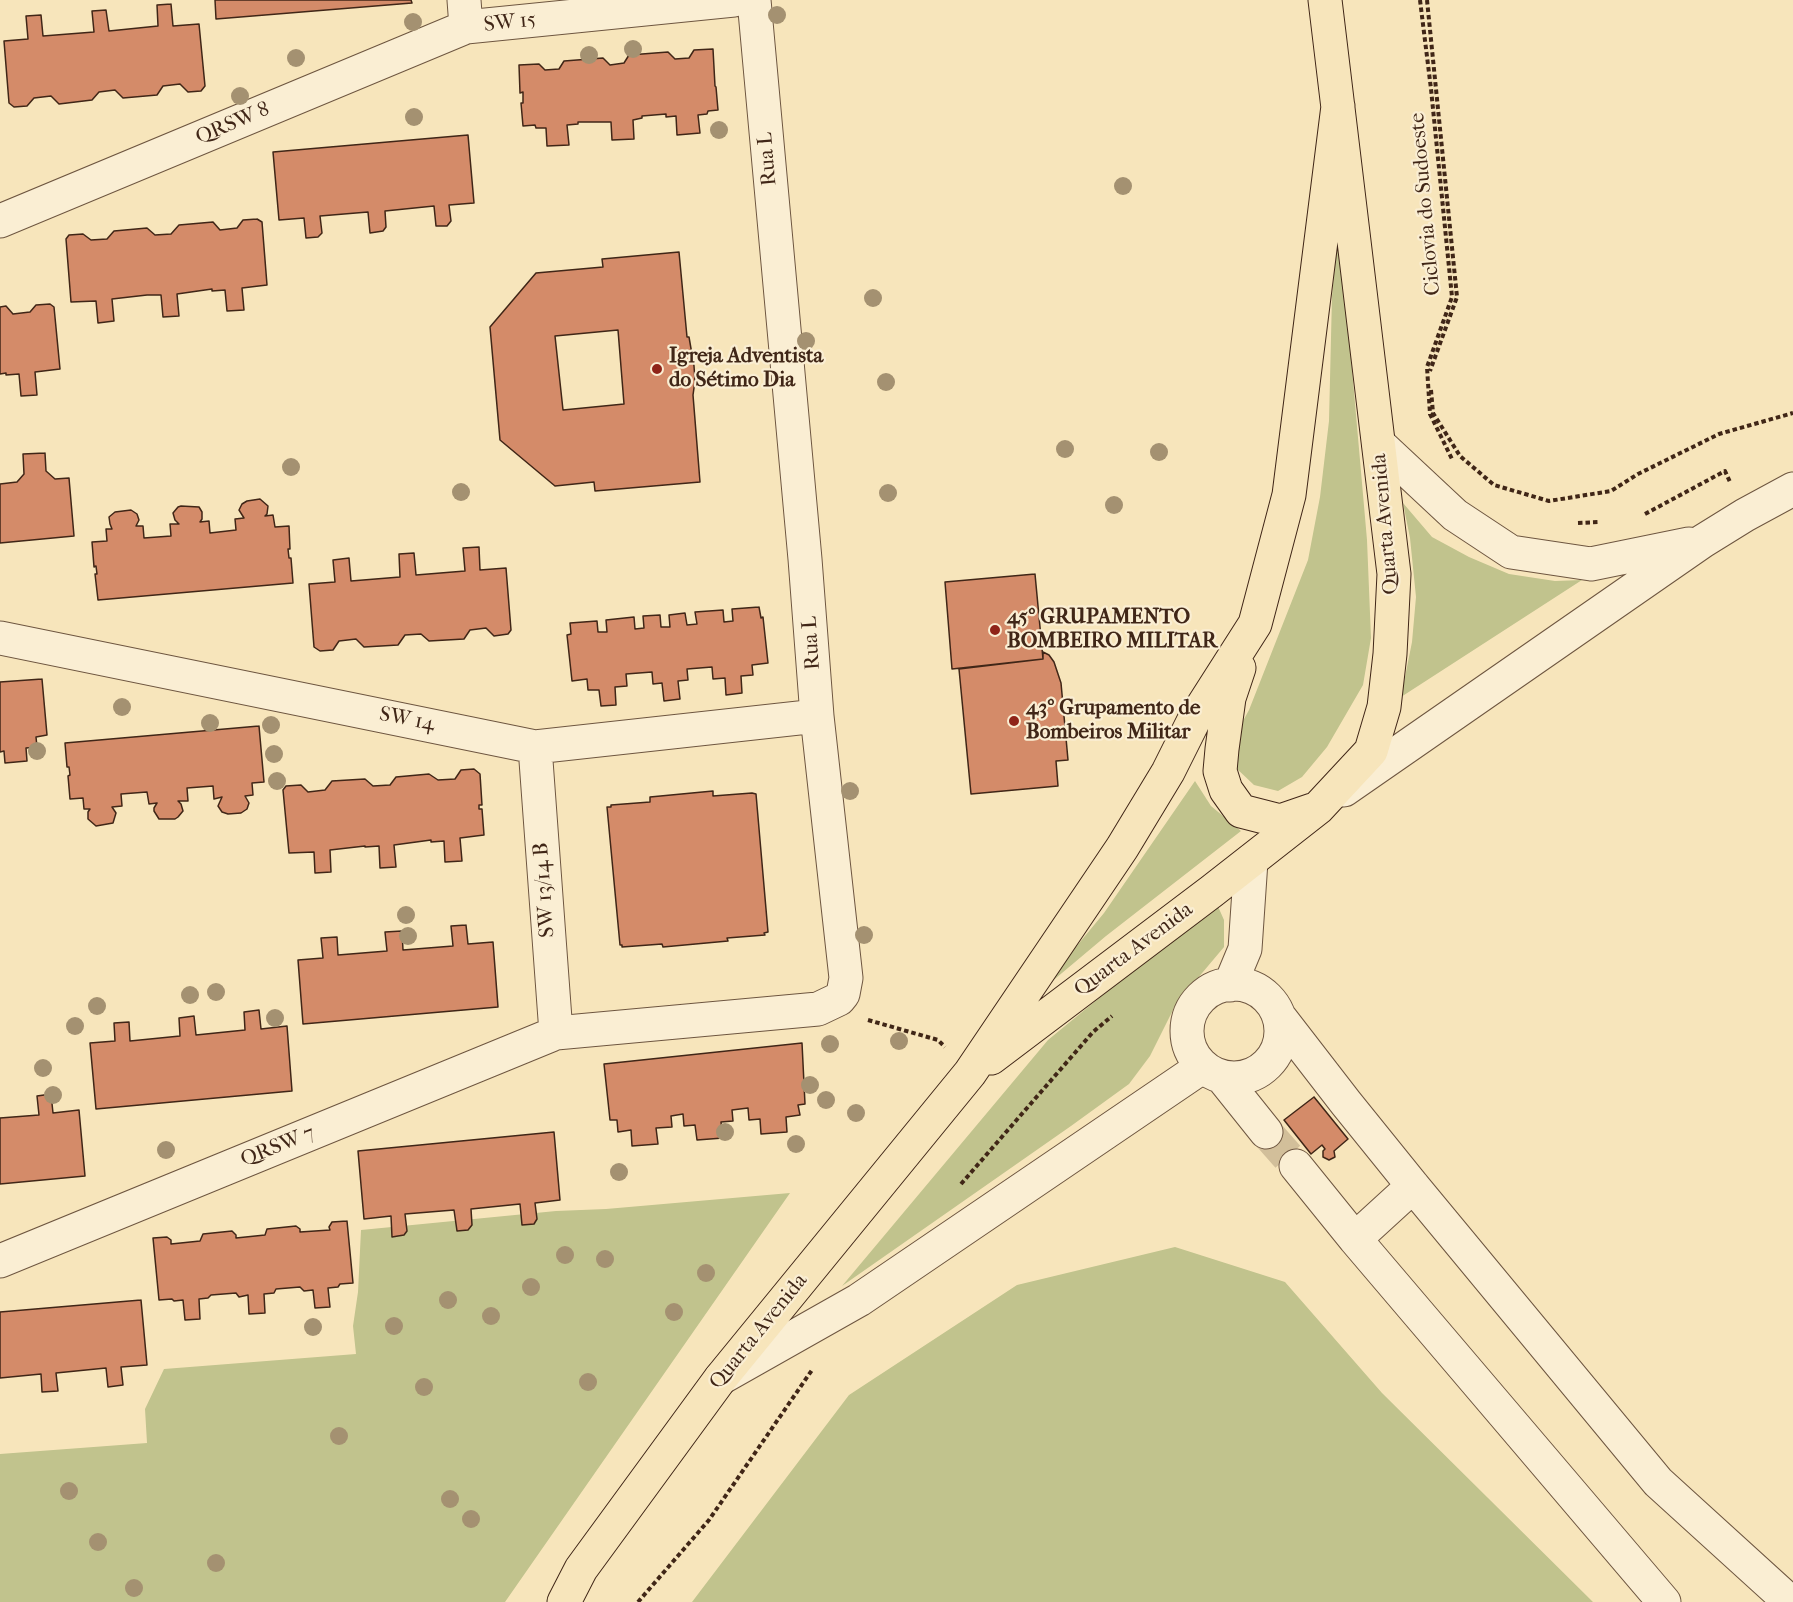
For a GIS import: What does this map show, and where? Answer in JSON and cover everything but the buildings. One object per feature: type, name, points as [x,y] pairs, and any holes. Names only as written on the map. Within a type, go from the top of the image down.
[{"type":"main road","name":"Quarta Avenida","points":[[970,1073],[1318,808],[1371,751],[1384,707],[1390,654],[1394,574],[1325,0]]},
{"type":"main road","name":"Quarta Avenida","points":[[564,1602],[581,1569],[720,1379],[970,1073],[1122,848],[1168,772],[1195,718],[1255,624],[1289,495],[1338,106]]},
{"type":"main road","points":[[1255,624],[1229,698],[1220,771],[1226,790],[1241,811],[1281,821],[1318,808]]},
{"type":"street","name":"SW 15","points":[[465,14],[734,0]]},
{"type":"street","name":"Rua L","points":[[754,0],[805,559],[817,716],[846,978],[843,994],[839,999]]},
{"type":"street","name":"QRSW 8","points":[[0,221],[465,14]]},
{"type":"street","points":[[1379,444],[1455,515],[1511,552],[1591,564],[1703,541]]},
{"type":"street","points":[[1318,808],[1703,541],[1793,489]]},
{"type":"street","name":"SW 14","points":[[0,638],[535,747],[817,716]]},
{"type":"street","name":"SW 13/14 B","points":[[535,747],[556,1033]]},
{"type":"street","points":[[1230,985],[1245,949],[1251,861]]},
{"type":"street","points":[[1266,1132],[1190,1049],[1186,1029],[1192,1009],[1206,993],[1225,985],[1246,986],[1260,992],[1271,1002],[1278,1015],[1346,1103],[1658,1482],[1790,1602]]},
{"type":"street","points":[[556,1033],[818,1009],[839,999]]},
{"type":"street","points":[[720,1379],[859,1300],[1212,1072],[1239,1078],[1255,1074],[1269,1063],[1278,1049],[1281,1032],[1278,1015]]},
{"type":"street","name":"QRSW 7","points":[[0,1261],[556,1033]]},
{"type":"street","points":[[1296,1166],[1355,1239],[1664,1602]]},
{"type":"street","points":[[1355,1239],[1413,1186]]},
{"type":"path","name":"Ciclovia do Sudoeste","points":[[1420,0],[1452,297],[1427,367],[1430,414],[1453,461]]},
{"type":"path","points":[[1427,0],[1456,297],[1430,369],[1430,380],[1433,413],[1460,456],[1494,485],[1549,501],[1611,491],[1638,474],[1719,434],[1793,413]]},
{"type":"path","points":[[839,999],[850,1004],[864,1019],[938,1040],[970,1073]]},
{"type":"green space","points":[[1339,221],[1367,540],[1371,638],[1363,685],[1327,747],[1302,777],[1278,791],[1254,785],[1235,767],[1232,741],[1249,710],[1308,560],[1320,497],[1329,421],[1332,296]]},
{"type":"green space","points":[[1403,503],[1432,537],[1469,557],[1509,574],[1555,581],[1582,580],[1401,697],[1412,642],[1416,597],[1410,538]]},
{"type":"green space","points":[[1195,781],[1211,806],[1241,831],[1106,936],[1037,994],[1104,913]]},
{"type":"green space","points":[[1216,902],[1224,920],[1224,947],[1176,1004],[1150,1056],[1129,1084],[842,1286],[1048,1040]]},
{"type":"green space","points":[[790,1193],[505,1602],[0,1602],[0,1454],[147,1443],[145,1409],[164,1369],[356,1354],[353,1326],[358,1292],[361,1230],[556,1211],[606,1209]]},
{"type":"green space","points":[[1175,1247],[1285,1282],[1382,1393],[1593,1602],[692,1602],[849,1395],[1017,1285]]},
{"type":"tunnel","points":[[1266,1132],[1296,1166]]},
{"type":"place","name":"Igreja Adventista do Sétimo Dia","points":[[657,369]]},
{"type":"place","name":"45º GRUPAMENTO BOMBEIRO MILITAR","points":[[995,630]]},
{"type":"place","name":"43º Grupamento de Bombeiros Militar","points":[[1014,721]]}]
